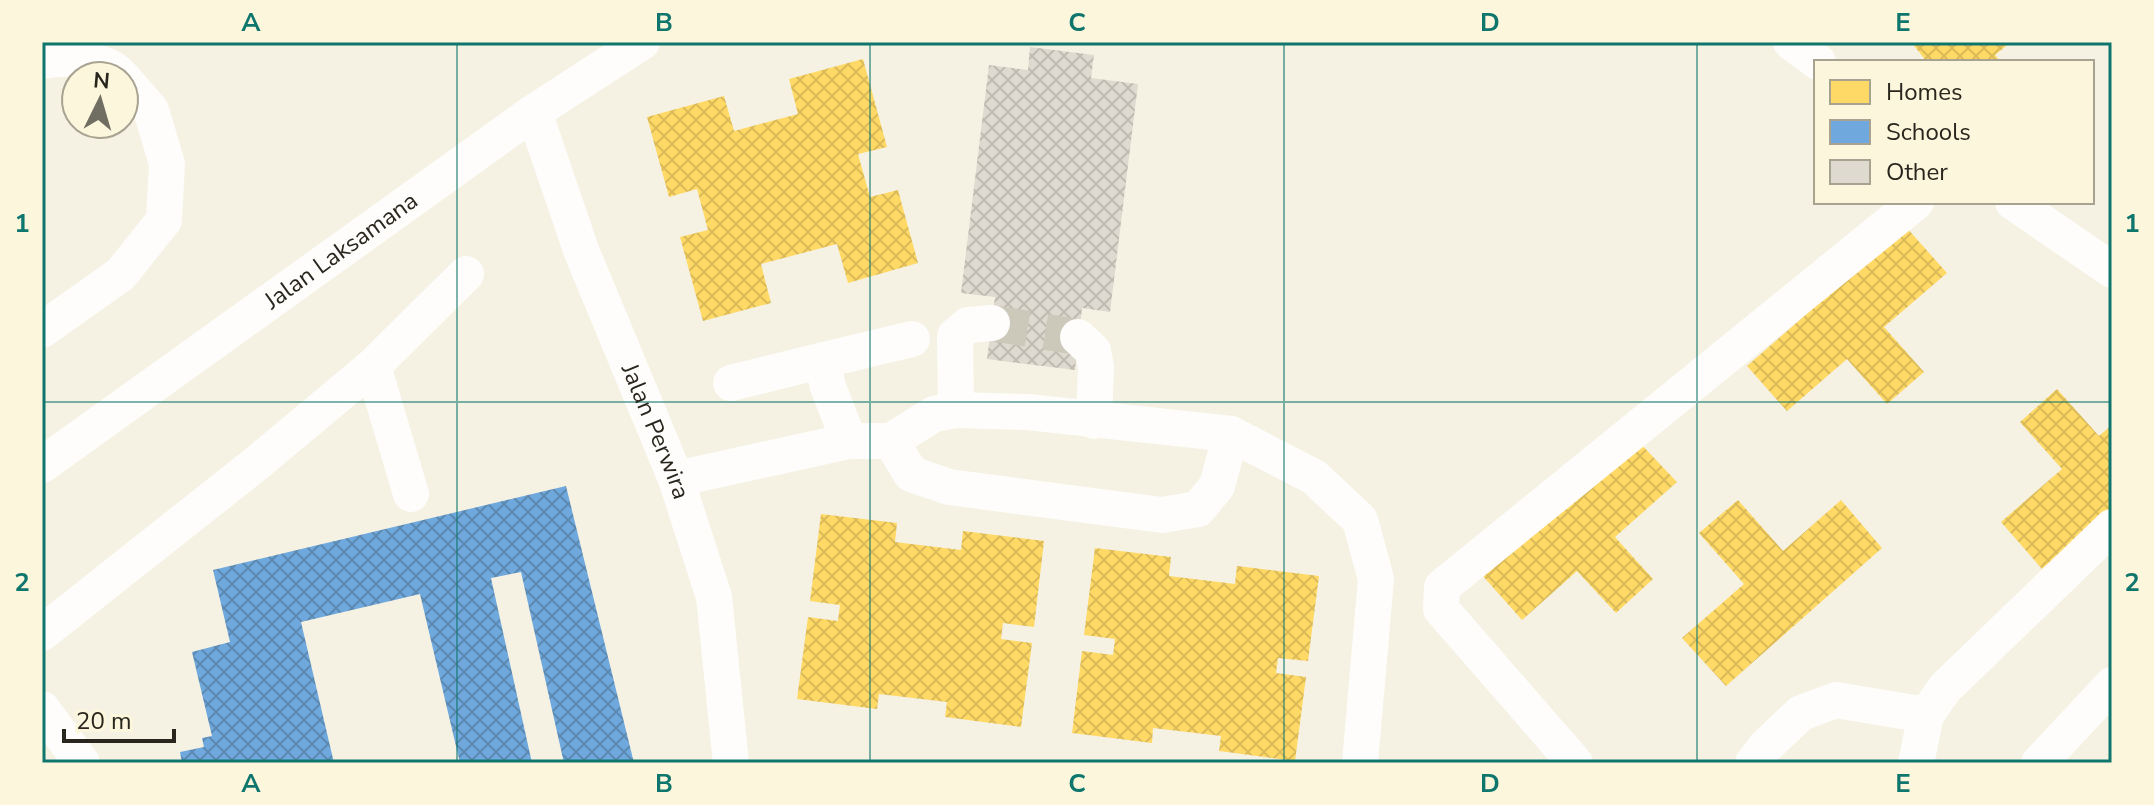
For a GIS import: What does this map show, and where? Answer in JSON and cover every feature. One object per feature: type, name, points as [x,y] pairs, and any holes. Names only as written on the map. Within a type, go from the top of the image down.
[{"type":"street","name":"Jalan Laksamana","points":[[42,465],[534,112],[642,42]]},
{"type":"street","points":[[1791,42],[1815,60]]},
{"type":"street","points":[[42,61],[65,57],[78,60]]},
{"type":"street","points":[[42,330],[121,274],[164,220],[167,164],[151,110],[140,98]]},
{"type":"street","name":"Jalan Perwira","points":[[534,112],[581,250],[676,479],[714,597],[731,763]]},
{"type":"street","points":[[1575,763],[1441,609],[1442,587],[1914,204]]},
{"type":"street","points":[[2016,204],[2112,270]]},
{"type":"street","points":[[42,633],[257,463],[373,366],[466,274]]},
{"type":"street","points":[[956,410],[955,336],[968,325],[992,323]]},
{"type":"street","points":[[1078,337],[1093,351],[1096,366],[1094,421]]},
{"type":"street","points":[[731,383],[912,339]]},
{"type":"street","points":[[824,360],[827,384],[849,441]]},
{"type":"street","points":[[373,366],[411,494]]},
{"type":"street","points":[[676,479],[849,441],[891,441],[934,414],[956,410],[1028,412],[1231,434],[1314,477],[1360,520],[1376,579],[1360,763]]},
{"type":"street","points":[[891,441],[911,474],[949,487],[1162,515],[1198,509],[1217,486],[1231,434]]},
{"type":"street","points":[[1753,763],[1765,747],[1801,713],[1836,700],[1924,747],[1945,688],[2112,527]]},
{"type":"street","points":[[2039,763],[2112,685]]},
{"type":"street","points":[[42,709],[82,763]]},
{"type":"building: Homes","points":[[1911,42],[2011,42],[1995,55],[1999,60],[1925,60]]},
{"type":"building: Homes","points":[[863,59],[887,147],[858,154],[870,197],[898,190],[918,263],[848,283],[837,244],[761,264],[771,303],[703,321],[680,237],[708,230],[697,189],[669,197],[647,117],[724,96],[734,131],[798,114],[789,79]]},
{"type":"building: Homes","points":[[1906,227],[1947,273],[1884,327],[1924,372],[1887,404],[1847,359],[1787,411],[1747,366]]},
{"type":"building: Homes","points":[[2057,389],[2099,436],[2112,425],[2112,507],[2042,569],[2001,522],[2062,469],[2020,422]]},
{"type":"building: Homes","points":[[1635,438],[1677,482],[1615,537],[1653,579],[1616,613],[1577,571],[1522,620],[1482,575]]},
{"type":"building: Homes","points":[[1738,500],[1783,551],[1841,500],[1882,548],[1726,686],[1682,638],[1744,584],[1699,533]]},
{"type":"building: Homes","points":[[821,514],[897,523],[895,542],[961,550],[963,531],[1044,541],[1034,627],[1003,623],[1001,639],[1032,643],[1021,727],[945,717],[947,702],[879,694],[877,709],[797,699],[808,617],[838,621],[840,605],[810,601]]},
{"type":"building: Homes","points":[[1095,548],[1171,557],[1169,576],[1235,584],[1237,566],[1319,576],[1308,661],[1278,658],[1276,673],[1306,677],[1295,761],[1219,751],[1221,736],[1153,728],[1152,743],[1072,733],[1082,651],[1113,655],[1115,639],[1084,635]]},
{"type":"building: Schools","points":[[566,486],[634,763],[564,763],[521,572],[491,578],[532,763],[460,763],[420,594],[301,622],[334,763],[182,763],[180,752],[204,747],[202,738],[212,736],[192,652],[230,642],[213,570]]},
{"type":"building: Other","points":[[1030,47],[1094,55],[1091,78],[1138,84],[1110,312],[1082,308],[1075,370],[987,359],[995,297],[961,293],[989,65],[1028,70]]},
{"type":"tunnel","points":[[992,323],[1078,337]]}]
